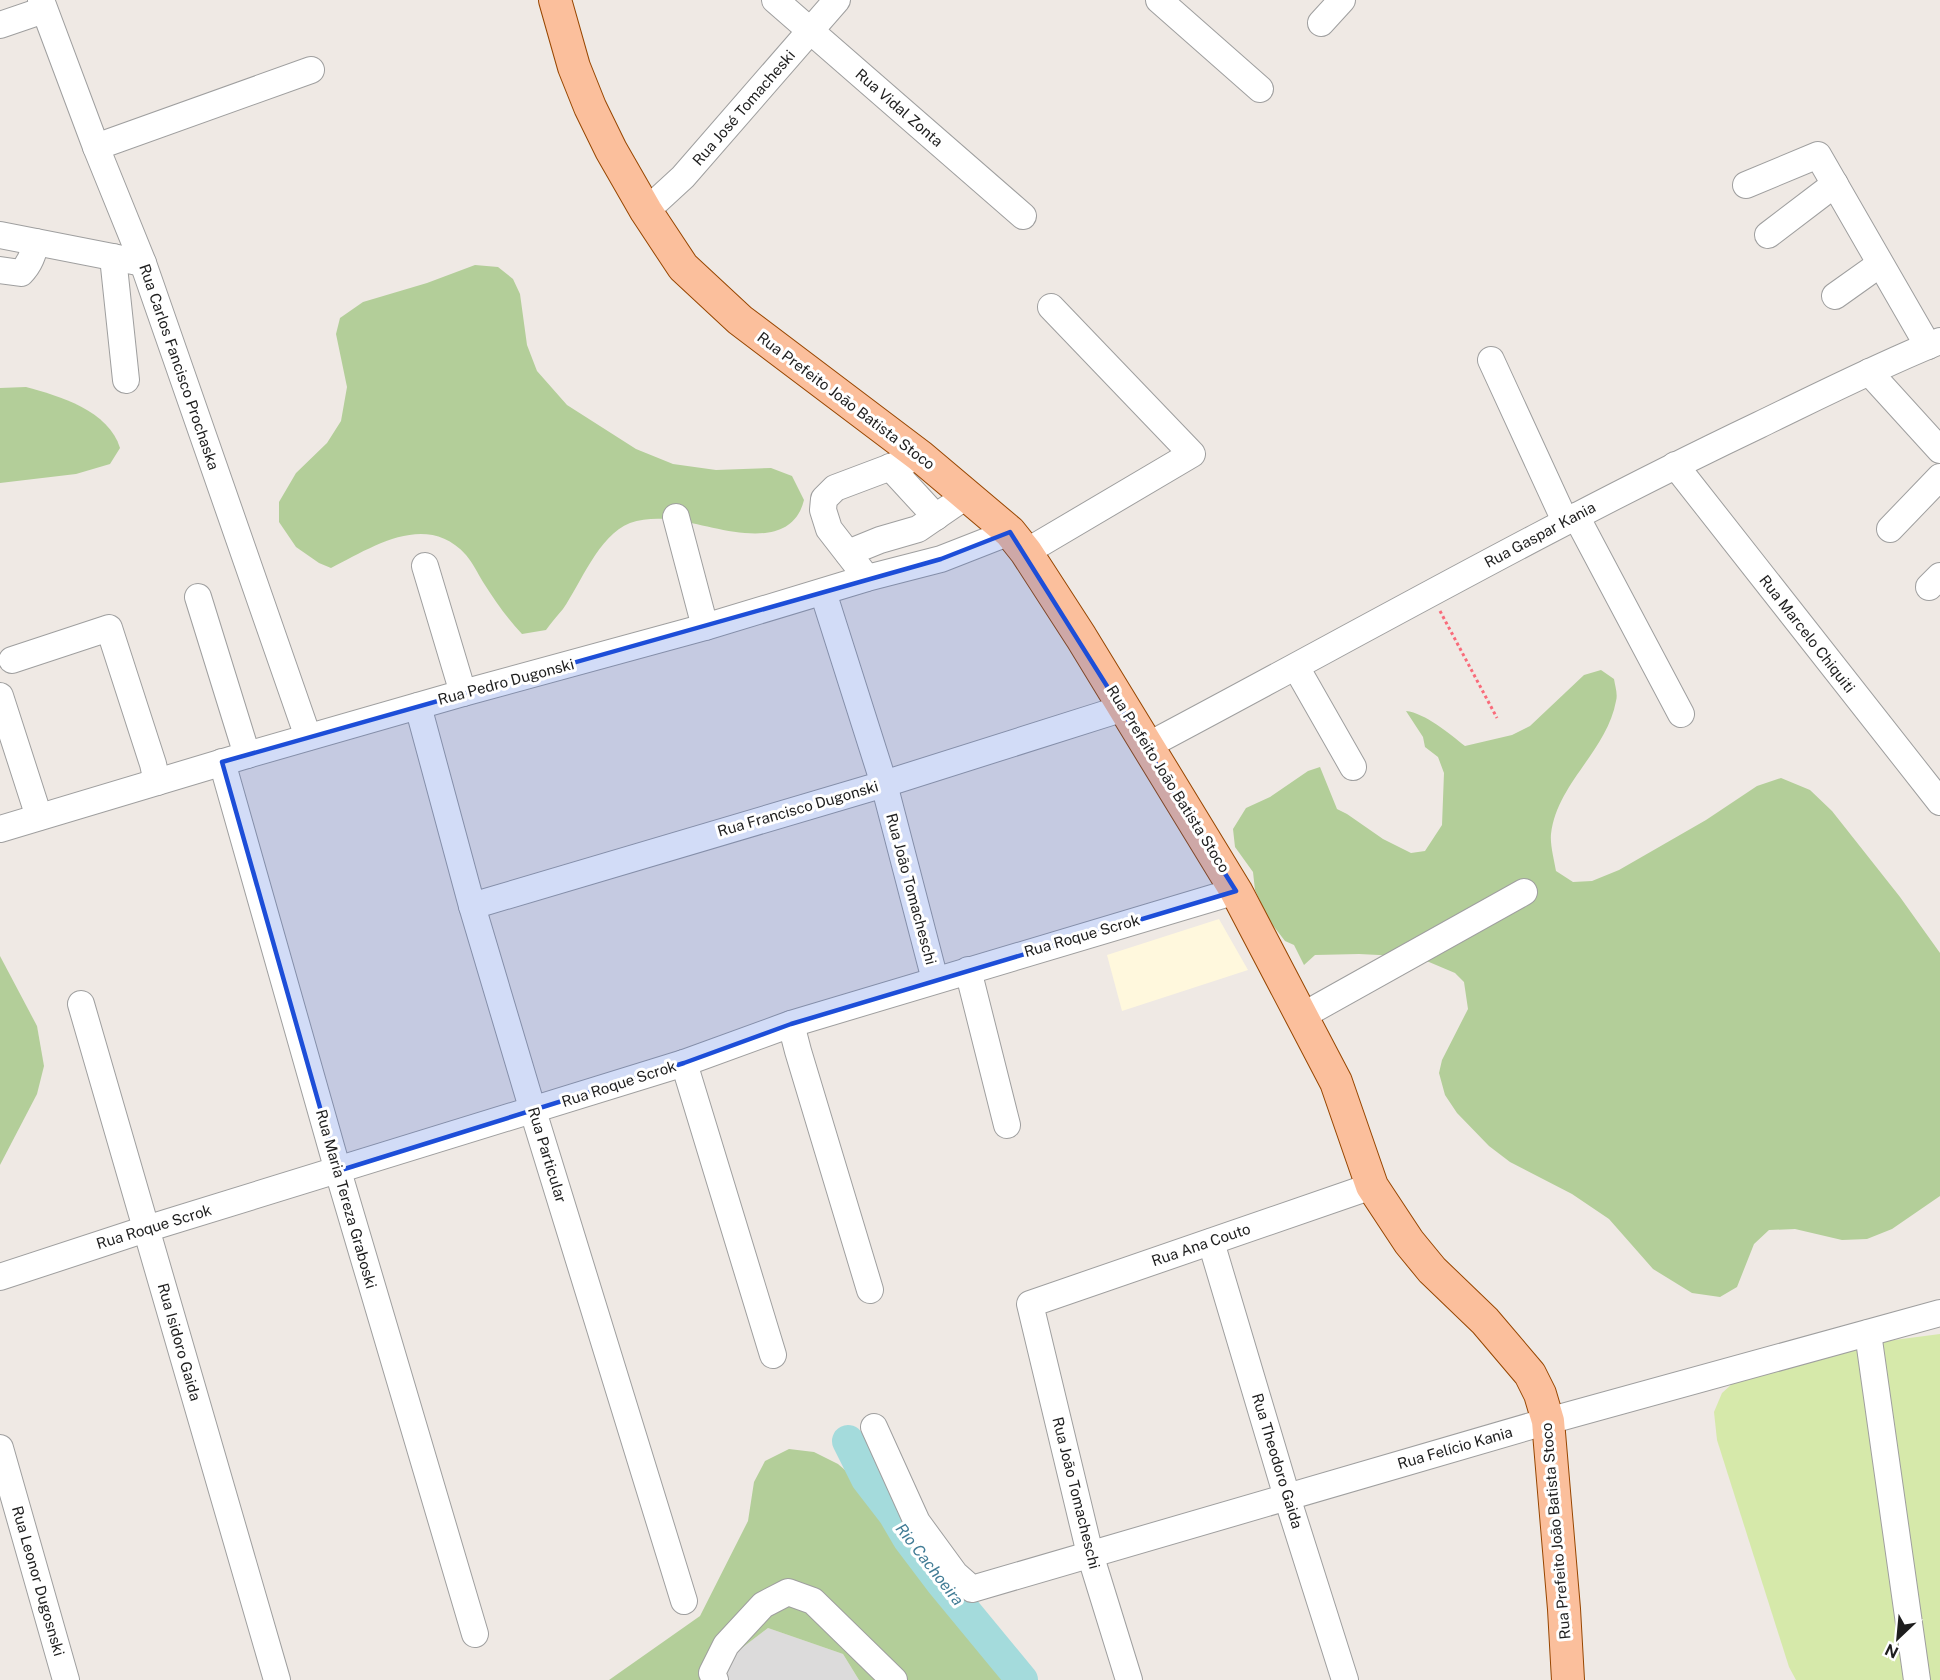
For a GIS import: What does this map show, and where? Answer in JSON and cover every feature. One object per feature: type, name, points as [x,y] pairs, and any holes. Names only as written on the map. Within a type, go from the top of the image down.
[{"type":"main road","name":"Rua Prefeito João Batista Stoco","points":[[555,0],[574,67],[590,107],[611,150],[646,211],[683,267],[740,320],[920,456],[1018,542],[1081,637],[1236,891],[1336,1082],[1372,1186],[1409,1242],[1432,1270],[1485,1321],[1530,1374],[1540,1394],[1548,1421],[1568,1680]]},
{"type":"street","name":"Rua Vidal Zonta","points":[[775,0],[1023,216]]},
{"type":"street","name":"Rua José Tomacheski","points":[[646,211],[683,177],[837,0]]},
{"type":"street","points":[[1159,0],[1260,89]]},
{"type":"street","points":[[1321,23],[1342,0]]},
{"type":"street","points":[[0,25],[43,5]]},
{"type":"street","name":"Rua Carlos Fancisco Prochaska","points":[[43,5],[142,262],[308,737]]},
{"type":"street","points":[[96,147],[312,70]]},
{"type":"street","points":[[1746,185],[1818,155],[1880,264],[1934,344]]},
{"type":"street","points":[[1768,236],[1835,184]]},
{"type":"street","points":[[0,235],[142,262]]},
{"type":"street","points":[[0,270],[21,273],[32,258],[36,242]]},
{"type":"street","points":[[113,257],[126,380]]},
{"type":"street","points":[[1835,296],[1880,264]]},
{"type":"street","name":"Rua Pedro Dugonski","points":[[0,829],[308,737],[705,627],[867,578],[1018,542],[1192,454],[1051,307]]},
{"type":"street","name":"Rua Gaspar Kania","points":[[1147,746],[1570,518],[1869,372],[1934,344]]},
{"type":"street","points":[[1491,360],[1570,518],[1682,714]]},
{"type":"street","points":[[1869,372],[1940,450]]},
{"type":"street","points":[[867,578],[830,529],[823,510],[824,499],[835,488],[920,456]]},
{"type":"street","name":"Rua Marcelo Chiquiti","points":[[1675,465],[1940,802]]},
{"type":"street","points":[[890,467],[927,523],[941,559]]},
{"type":"street","points":[[1890,529],[1940,477]]},
{"type":"street","points":[[848,553],[927,523],[966,496]]},
{"type":"street","points":[[676,517],[705,627]]},
{"type":"street","points":[[425,566],[463,693]]},
{"type":"street","name":"Rua João Tomacheschi","points":[[824,592],[884,784],[935,980]]},
{"type":"street","points":[[198,597],[247,755]]},
{"type":"street","points":[[12,660],[109,628],[157,782]]},
{"type":"street","points":[[1296,667],[1353,767]]},
{"type":"street","points":[[0,696],[39,817]]},
{"type":"street","name":"Rua Particular","points":[[418,706],[472,906],[684,1601]]},
{"type":"street","name":"Rua Francisco Dugonski","points":[[472,906],[884,784],[1124,708]]},
{"type":"street","name":"Rua Maria Tereza Graboski","points":[[222,762],[338,1171],[475,1634]]},
{"type":"street","name":"Rua Roque Scrok","points":[[0,1276],[684,1063],[791,1024],[1236,891]]},
{"type":"street","points":[[1302,1016],[1524,892]]},
{"type":"street","points":[[968,970],[1007,1125]]},
{"type":"street","name":"Rua Isidoro Gaida","points":[[81,1004],[277,1680]]},
{"type":"street","points":[[791,1024],[870,1290]]},
{"type":"street","points":[[684,1063],[773,1355]]},
{"type":"street","name":"Rua Ana Couto","points":[[1030,1304],[1372,1186]]},
{"type":"street","name":"Rua Theodoro Gaida","points":[[1211,1242],[1287,1497],[1345,1680]]},
{"type":"street","name":"Rua João Tomacheschi","points":[[1030,1304],[1090,1554],[1129,1680]]},
{"type":"street","name":"Rua Felício Kania","points":[[874,1427],[917,1522],[955,1574],[972,1589],[1548,1421],[1940,1313]]},
{"type":"street","points":[[1868,1333],[1917,1680]]},
{"type":"street","name":"Rua Leonor Dugosnski","points":[[0,1448],[66,1680]]},
{"type":"street","points":[[715,1680],[712,1673],[726,1645],[763,1605],[788,1592],[813,1601],[894,1680]]},
{"type":"path","points":[[1430,594],[1497,718]]},
{"type":"highlighted area","points":[[1010,532],[1236,891],[791,1024],[684,1063],[338,1171],[222,762],[941,559]]},
{"type":"shaded area","points":[[1219,919],[1248,970],[1122,1011],[1107,955]]},
{"type":"shaded area","points":[[768,1628],[843,1654],[859,1680],[700,1680]]},
{"type":"green space","points":[[475,265],[498,267],[513,279],[520,294],[527,345],[537,371],[567,405],[636,449],[673,464],[716,470],[771,468],[792,476],[804,500],[796,517],[783,528],[767,533],[729,531],[664,519],[647,519],[630,523],[619,529],[599,549],[563,609],[546,630],[522,634],[497,603],[471,561],[450,542],[434,536],[417,534],[399,537],[331,568],[319,563],[296,547],[279,522],[279,502],[296,473],[327,443],[341,421],[347,387],[336,334],[340,318],[363,302],[427,283]]},
{"type":"green space","points":[[26,387],[68,400],[105,424],[114,435],[120,448],[110,464],[76,474],[0,483],[0,388]]},
{"type":"green space","points":[[1601,670],[1614,679],[1616,701],[1603,736],[1562,799],[1555,816],[1551,838],[1556,871],[1573,882],[1592,881],[1619,870],[1706,820],[1757,786],[1781,778],[1810,790],[1832,811],[1900,897],[1940,953],[1940,1196],[1892,1229],[1867,1239],[1842,1240],[1795,1229],[1769,1230],[1754,1244],[1737,1287],[1720,1297],[1692,1293],[1653,1269],[1609,1219],[1572,1194],[1510,1162],[1489,1146],[1457,1113],[1445,1095],[1439,1073],[1442,1060],[1468,1009],[1464,982],[1455,973],[1429,962],[1399,956],[1315,955],[1304,965],[1294,945],[1285,941],[1268,919],[1255,890],[1253,872],[1235,847],[1233,829],[1246,808],[1270,797],[1308,771],[1320,767],[1337,809],[1383,839],[1411,853],[1425,851],[1442,825],[1444,773],[1438,757],[1425,747],[1423,737],[1406,711],[1429,720],[1465,746],[1512,735],[1530,726],[1584,675]]},
{"type":"green space","points":[[0,956],[37,1026],[44,1066],[37,1094],[0,1165]]},
{"type":"green space","points":[[1940,1334],[1940,1680],[1796,1680],[1789,1667],[1717,1440],[1714,1412],[1722,1393],[1732,1384],[1759,1374],[1871,1343]]},
{"type":"green space","points":[[789,1449],[814,1452],[838,1464],[853,1477],[884,1513],[1012,1680],[859,1680],[843,1654],[768,1628],[700,1680],[609,1680],[700,1616],[748,1521],[754,1482],[765,1461]]},
{"type":"waterway","name":"Rio Cachoeira","points":[[848,1441],[867,1479],[894,1514],[908,1538],[1022,1680]]}]
